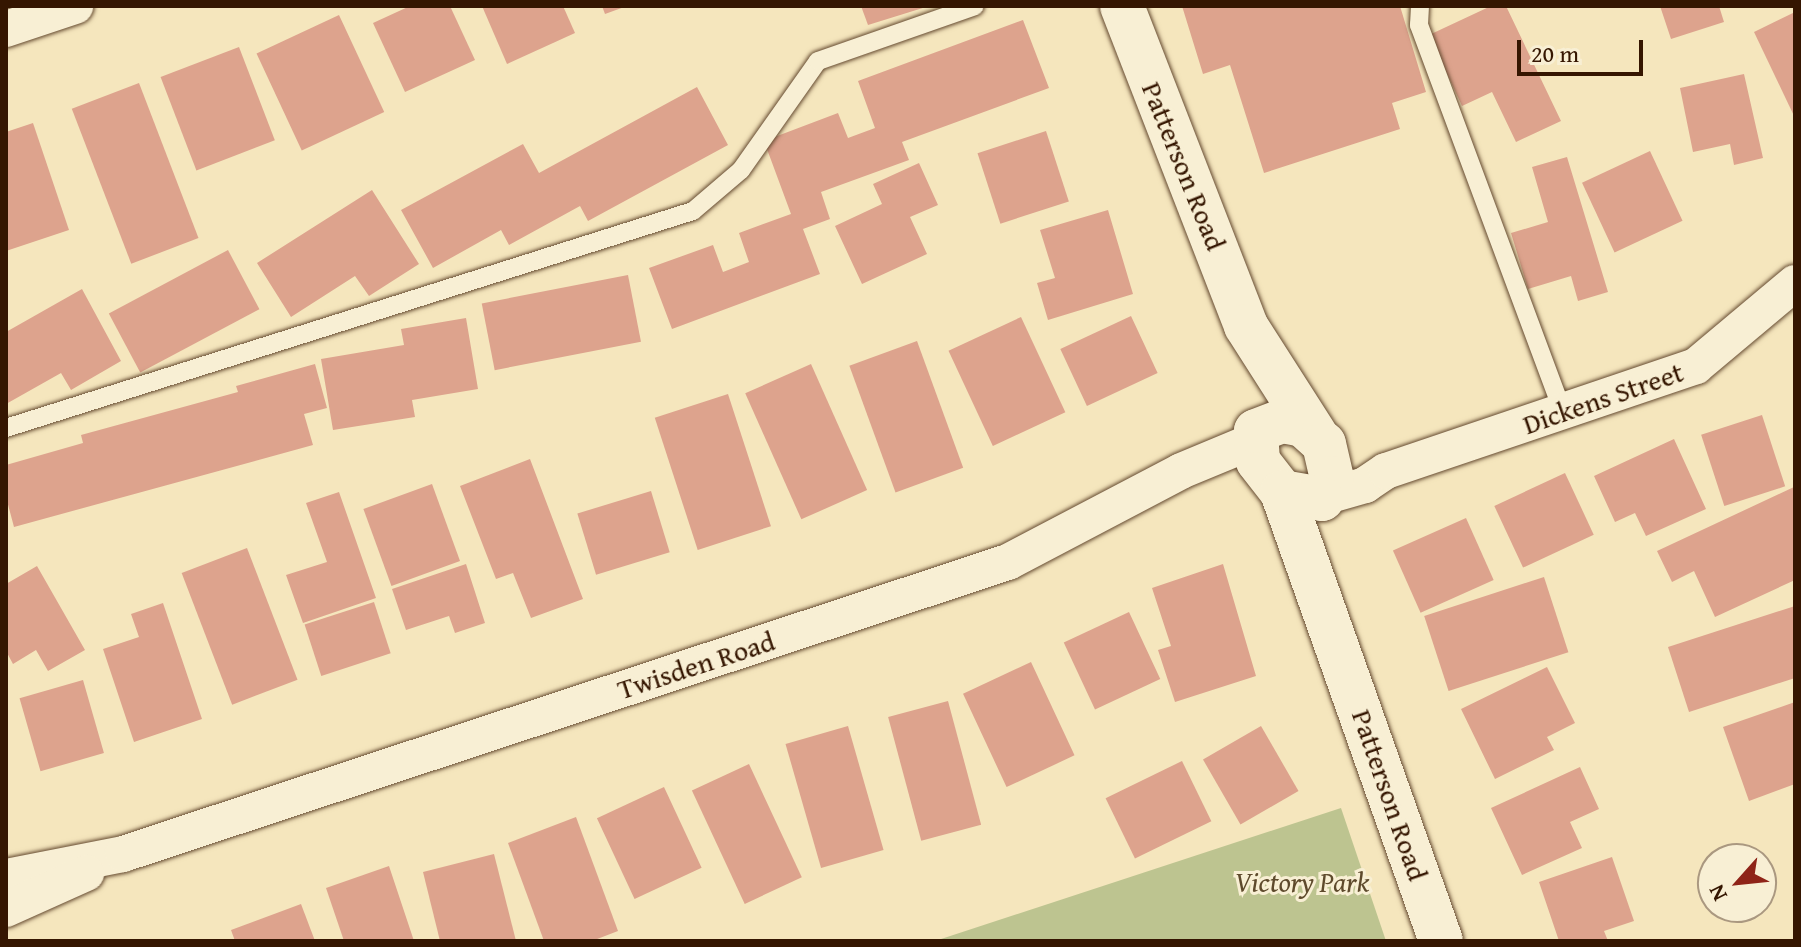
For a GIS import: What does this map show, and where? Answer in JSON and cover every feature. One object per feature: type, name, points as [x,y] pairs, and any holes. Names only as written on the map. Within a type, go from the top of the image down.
[{"type":"street","points":[[6,29],[75,6]]},
{"type":"street","name":"Patterson Road","points":[[1122,6],[1246,326],[1315,476],[1340,648],[1441,941]]},
{"type":"street","name":"Dickens Street","points":[[1315,476],[1386,471],[1696,366],[1789,299]]},
{"type":"street","name":"Patterson Road","points":[[1246,326],[1254,436]]},
{"type":"street","points":[[1282,421],[1315,476],[1258,461],[1254,436],[1282,421]]},
{"type":"street","name":"Twisden Road","points":[[6,909],[123,854],[1008,562],[1254,436]]},
{"type":"street","name":"Twisden Road","points":[[6,877],[123,854]]},
{"type":"lane","points":[[6,428],[693,211],[741,170],[818,61],[975,6]]},
{"type":"lane","points":[[1420,6],[1419,25],[1563,412]]},
{"type":"green space","name":"Victory Park","points":[[1341,808],[1386,941],[935,941]]},
{"type":"building","points":[[410,6],[450,6],[475,60],[405,92],[373,23]]},
{"type":"building","points":[[482,6],[563,6],[575,33],[507,64]]},
{"type":"building","points":[[602,6],[627,6],[605,14]]},
{"type":"building","points":[[861,6],[926,6],[926,7],[868,25]]},
{"type":"building","points":[[1182,6],[1400,6],[1426,92],[1392,103],[1400,129],[1264,173],[1230,65],[1203,74]]},
{"type":"building","points":[[1491,6],[1506,6],[1561,121],[1516,142],[1492,92],[1462,106],[1429,35]]},
{"type":"building","points":[[1660,6],[1719,6],[1724,22],[1671,39]]},
{"type":"building","points":[[1795,12],[1795,118],[1754,32]]},
{"type":"building","points":[[339,15],[384,112],[302,150],[257,53]]},
{"type":"building","points":[[1023,20],[1049,88],[902,142],[909,160],[821,192],[830,219],[803,229],[820,274],[672,329],[649,268],[713,245],[723,272],[749,262],[739,233],[791,214],[764,141],[838,113],[848,138],[875,128],[858,81]]},
{"type":"building","points":[[239,47],[275,140],[196,170],[161,77]]},
{"type":"building","points":[[1744,74],[1763,158],[1734,165],[1730,144],[1693,152],[1680,88]]},
{"type":"building","points":[[139,83],[198,238],[131,264],[72,109]]},
{"type":"building","points":[[697,87],[728,145],[588,221],[580,206],[509,245],[501,230],[433,268],[401,210],[523,144],[539,173]]},
{"type":"building","points":[[33,123],[69,230],[6,251],[6,132]]},
{"type":"building","points":[[1046,131],[1069,201],[1000,224],[978,153]]},
{"type":"building","points":[[1650,151],[1683,221],[1615,252],[1582,183]]},
{"type":"building","points":[[1567,157],[1608,292],[1578,301],[1571,276],[1528,289],[1511,233],[1548,222],[1532,167]]},
{"type":"building","points":[[919,163],[938,205],[910,217],[927,254],[862,284],[835,226],[882,204],[873,184]]},
{"type":"building","points":[[372,190],[419,264],[369,296],[355,276],[291,317],[257,263]]},
{"type":"building","points":[[1108,210],[1133,294],[1048,320],[1037,283],[1055,278],[1040,230]]},
{"type":"building","points":[[228,250],[259,309],[140,373],[109,313]]},
{"type":"building","points":[[628,275],[641,342],[495,370],[482,303]]},
{"type":"building","points":[[82,289],[121,361],[71,390],[61,373],[6,404],[6,332]]},
{"type":"building","points":[[1131,316],[1158,373],[1087,406],[1060,349]]},
{"type":"building","points":[[1021,317],[1065,412],[993,446],[948,351]]},
{"type":"building","points":[[466,318],[478,389],[412,400],[415,417],[333,430],[321,359],[404,345],[401,329]]},
{"type":"building","points":[[917,341],[963,468],[896,492],[849,366]]},
{"type":"building","points":[[315,364],[327,408],[304,414],[313,445],[14,527],[6,497],[6,465],[83,443],[81,435],[238,392],[236,386]]},
{"type":"building","points":[[811,364],[867,490],[801,519],[745,393]]},
{"type":"building","points":[[728,394],[771,526],[698,550],[655,418]]},
{"type":"building","points":[[1762,415],[1785,486],[1724,506],[1701,435]]},
{"type":"building","points":[[1674,439],[1706,509],[1646,536],[1635,513],[1615,522],[1594,476]]},
{"type":"building","points":[[530,459],[583,599],[531,618],[513,573],[496,579],[460,486]]},
{"type":"building","points":[[1565,473],[1594,535],[1523,568],[1494,506]]},
{"type":"building","points":[[432,484],[460,561],[391,586],[363,509]]},
{"type":"building","points":[[1794,487],[1795,580],[1715,617],[1694,571],[1672,582],[1657,551]]},
{"type":"building","points":[[651,491],[670,552],[596,575],[577,514]]},
{"type":"building","points":[[339,492],[376,598],[303,623],[286,575],[327,562],[306,503]]},
{"type":"building","points":[[1466,518],[1494,580],[1421,613],[1393,551]]},
{"type":"building","points":[[247,548],[298,680],[232,705],[182,573]]},
{"type":"building","points":[[466,564],[485,623],[455,633],[449,616],[406,630],[392,589]]},
{"type":"building","points":[[1223,564],[1256,676],[1175,702],[1158,650],[1171,646],[1152,588]]},
{"type":"building","points":[[37,566],[85,650],[48,671],[36,650],[13,664],[6,651],[6,584]]},
{"type":"building","points":[[1544,577],[1568,652],[1449,691],[1424,616]]},
{"type":"building","points":[[374,602],[391,653],[321,676],[305,625]]},
{"type":"building","points":[[163,603],[202,719],[134,742],[103,649],[139,637],[131,614]]},
{"type":"building","points":[[1795,606],[1795,678],[1689,712],[1668,647]]},
{"type":"building","points":[[1129,612],[1160,679],[1095,709],[1064,642]]},
{"type":"building","points":[[1031,662],[1075,755],[1007,787],[963,694]]},
{"type":"building","points":[[1547,667],[1575,723],[1547,737],[1554,750],[1495,779],[1461,709]]},
{"type":"building","points":[[83,680],[104,753],[41,771],[20,698]]},
{"type":"building","points":[[948,701],[981,825],[921,841],[888,717]]},
{"type":"building","points":[[1795,702],[1795,784],[1749,801],[1723,727]]},
{"type":"building","points":[[848,726],[884,850],[821,868],[786,744]]},
{"type":"building","points":[[1261,726],[1298,791],[1240,824],[1203,760]]},
{"type":"building","points":[[1182,761],[1211,821],[1135,858],[1106,798]]},
{"type":"building","points":[[749,764],[802,877],[745,904],[692,791]]},
{"type":"building","points":[[1580,767],[1599,809],[1570,822],[1582,848],[1522,875],[1491,808]]},
{"type":"building","points":[[664,787],[702,868],[635,899],[597,818]]},
{"type":"building","points":[[576,817],[618,931],[592,941],[544,941],[508,843]]},
{"type":"building","points":[[494,854],[516,941],[440,941],[423,872]]},
{"type":"building","points":[[1612,857],[1634,921],[1604,931],[1608,941],[1559,941],[1539,882]]},
{"type":"building","points":[[389,866],[414,941],[344,941],[326,888]]},
{"type":"building","points":[[301,904],[315,941],[235,941],[231,930]]}]
